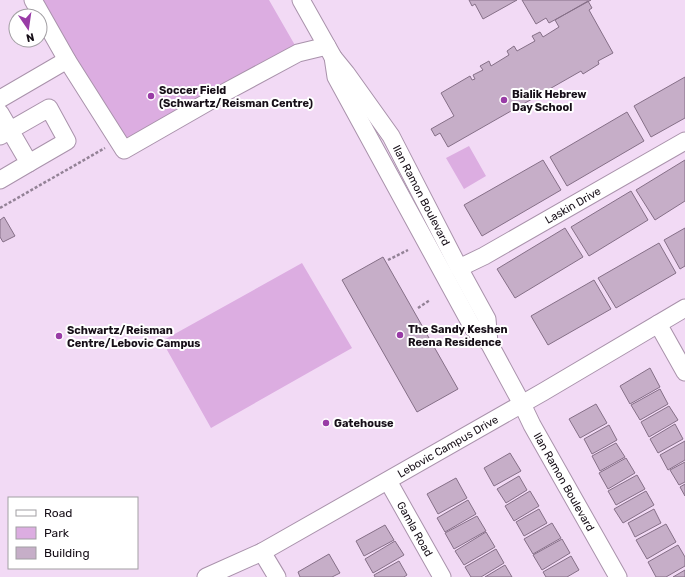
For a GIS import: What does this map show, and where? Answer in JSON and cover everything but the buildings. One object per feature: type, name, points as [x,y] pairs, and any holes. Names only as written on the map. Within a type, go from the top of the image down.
[{"type":"street","points":[[33,0],[67,60],[124,150],[220,95],[298,53],[330,52]]},
{"type":"street","name":"Ilan Ramon Boulevard","points":[[301,0],[330,52],[391,136],[487,319],[489,342]]},
{"type":"street","name":"Ilan Ramon Boulevard","points":[[330,52],[336,77],[408,211],[473,328],[489,342],[532,425],[618,577]]},
{"type":"street","points":[[0,99],[67,60]]},
{"type":"street","points":[[0,180],[67,141],[49,108],[5,134]]},
{"type":"street","points":[[0,113],[5,134],[29,163]]},
{"type":"street","name":"Laskin Drive","points":[[459,268],[484,256],[685,141]]},
{"type":"street","name":"Lebovic Campus Drive","points":[[206,577],[262,552],[522,404],[685,308]]},
{"type":"street","points":[[658,324],[685,372]]},
{"type":"street","name":"Gamla Road","points":[[388,481],[442,577]]},
{"type":"street","points":[[262,552],[277,577]]},
{"type":"path","points":[[0,208],[105,148]]},
{"type":"path","points":[[388,260],[408,250]]},
{"type":"path","points":[[418,308],[430,300]]},
{"type":"green space","name":"Soccer Field (Schwartz/Reisman Centre)","points":[[35,0],[269,0],[296,47],[123,146],[48,22],[48,8],[40,8]]},
{"type":"green space","points":[[469,146],[486,176],[464,189],[446,158]]},
{"type":"green space","points":[[302,263],[352,348],[211,428],[162,341]]},
{"type":"place","name":"Soccer Field (Schwartz/Reisman Centre)","points":[[151,96]]},
{"type":"place","name":"Bialik Hebrew Day School","points":[[504,100]]},
{"type":"place","name":"The Sandy Keshen Reena Residence","points":[[400,335]]},
{"type":"place","name":"Schwartz/Reisman Centre/Lebovic Campus","points":[[59,336]]},
{"type":"place","name":"Gatehouse","points":[[326,423]]}]
